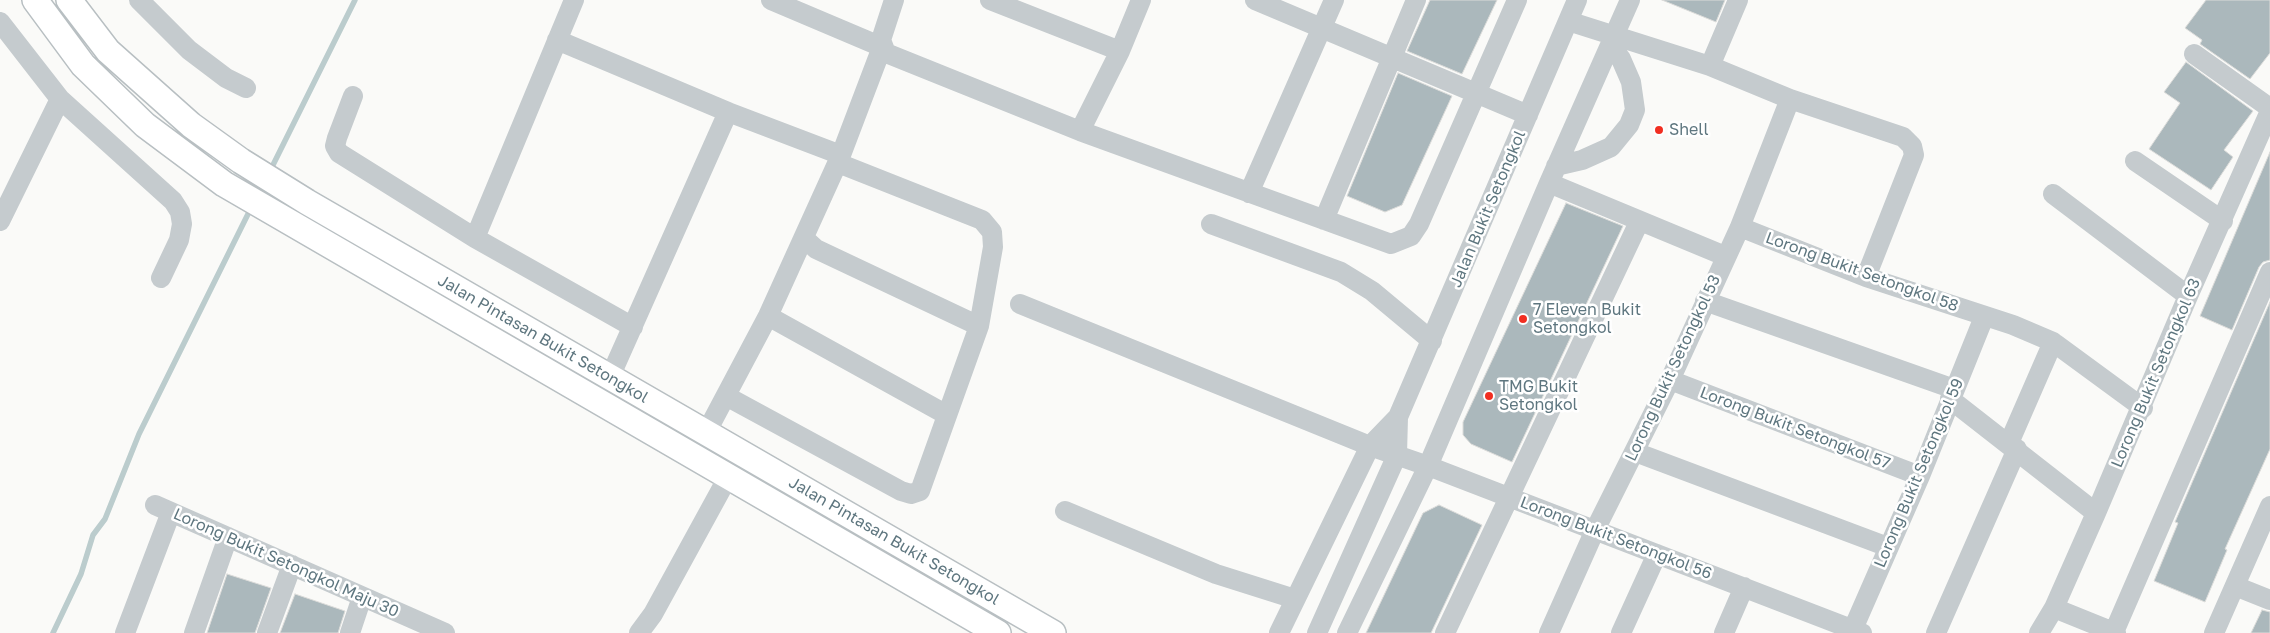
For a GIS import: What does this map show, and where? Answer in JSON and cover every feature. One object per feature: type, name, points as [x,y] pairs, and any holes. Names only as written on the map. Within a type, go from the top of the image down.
[{"type":"main road","name":"Jalan Pintasan Bukit Setongkol","points":[[35,0],[83,65],[145,125],[224,184],[998,633]]},
{"type":"main road","name":"Jalan Pintasan Bukit Setongkol","points":[[69,0],[108,52],[191,125],[240,161],[306,202],[1053,633]]},
{"type":"street","points":[[139,0],[189,50],[226,78],[246,88]]},
{"type":"street","points":[[475,238],[574,0]]},
{"type":"street","points":[[771,0],[882,47]]},
{"type":"street","points":[[894,0],[881,40],[882,47],[886,53],[1080,131],[1391,244],[1411,236],[1477,94],[1517,0]]},
{"type":"street","points":[[990,0],[1120,51]]},
{"type":"street","points":[[1080,131],[1120,51],[1142,0]]},
{"type":"street","points":[[1255,0],[1528,115]]},
{"type":"street","points":[[1250,193],[1334,0]]},
{"type":"street","points":[[1324,220],[1416,0]]},
{"type":"street","name":"Jalan Bukit Setongkol","points":[[1279,633],[1370,446],[1398,417],[1577,0]]},
{"type":"street","points":[[1347,633],[1428,466],[1552,175],[1630,0]]},
{"type":"street","points":[[1710,66],[1738,0]]},
{"type":"street","points":[[1568,21],[1612,40],[1710,66],[1790,100],[1903,137],[1912,146],[1914,155],[1866,277]]},
{"type":"street","points":[[0,22],[60,99],[173,201],[180,212],[182,224],[179,240],[161,278]]},
{"type":"street","points":[[557,40],[982,220],[992,232],[994,247],[979,326],[920,491],[911,494],[901,491],[726,396]]},
{"type":"street","points":[[1552,175],[1611,146],[1629,125],[1635,110],[1631,82],[1612,40]]},
{"type":"street","points":[[706,432],[768,316],[804,238],[839,159],[882,47]]},
{"type":"street","points":[[2194,54],[2270,110]]},
{"type":"street","points":[[353,96],[335,146],[339,153],[475,238],[633,327]]},
{"type":"street","points":[[0,221],[60,99]]},
{"type":"street","name":"Lorong Bukit Setongkol 53","points":[[1548,633],[1594,530],[1670,380],[1725,256],[1740,227],[1790,100]]},
{"type":"street","name":"Lorong Bukit Setongkol 63","points":[[2039,633],[2054,608],[2143,408],[2188,296],[2223,221],[2270,110]]},
{"type":"street","points":[[610,377],[728,112]]},
{"type":"street","points":[[2135,161],[2223,221]]},
{"type":"street","points":[[1552,175],[1639,222],[1725,256]]},
{"type":"street","points":[[2052,194],[2188,296]]},
{"type":"street","points":[[1445,633],[1639,222]]},
{"type":"street","points":[[1211,224],[1341,272],[1372,291],[1432,341]]},
{"type":"street","name":"Lorong Bukit Setongkol 58","points":[[1740,227],[1866,277],[2013,325],[2052,342],[2143,408]]},
{"type":"street","points":[[804,238],[816,249],[979,326]]},
{"type":"street","points":[[2054,608],[2115,632],[2270,272]]},
{"type":"street","points":[[1705,301],[1952,394],[2096,513]]},
{"type":"street","name":"Lorong Bukit Setongkol 56","points":[[1020,304],[1370,446],[1428,466],[1857,631]]},
{"type":"street","points":[[768,316],[947,415]]},
{"type":"street","name":"Lorong Bukit Setongkol 59","points":[[1857,631],[1888,547],[1920,476],[1984,317]]},
{"type":"street","points":[[1936,633],[2013,446],[2052,342]]},
{"type":"street","name":"Lorong Bukit Setongkol 57","points":[[1670,380],[1920,476]]},
{"type":"street","name":"Jalan Bukit Setongkol","points":[[1317,633],[1397,455],[1398,417]]},
{"type":"street","points":[[1635,452],[1888,547]]},
{"type":"street","points":[[639,633],[653,614],[728,477]]},
{"type":"street","points":[[2214,633],[2270,506]]},
{"type":"street","name":"Lorong Bukit Setongkol Maju 30","points":[[124,633],[163,508],[445,633]]},
{"type":"street","points":[[1065,511],[1216,574],[1295,599]]},
{"type":"street","points":[[194,633],[228,537]]},
{"type":"street","points":[[1621,633],[1656,554]]},
{"type":"street","points":[[267,633],[292,566]]},
{"type":"street","points":[[2235,586],[2270,600]]},
{"type":"street","points":[[1724,633],[1744,588]]},
{"type":"street","points":[[350,633],[362,597]]},
{"type":"building","points":[[1430,0],[1497,0],[1462,74],[1407,51]]},
{"type":"building","points":[[1662,0],[1725,0],[1716,22]]},
{"type":"building","points":[[2206,0],[2270,0],[2270,53],[2250,79],[2200,44],[2202,40],[2185,28]]},
{"type":"building","points":[[2186,62],[2253,111],[2224,150],[2233,157],[2211,190],[2149,149],[2180,103],[2164,92]]},
{"type":"building","points":[[1398,73],[1452,96],[1402,205],[1385,212],[1347,196]]},
{"type":"building","points":[[2270,152],[2270,260],[2263,262],[2259,267],[2232,330],[2200,316]]},
{"type":"building","points":[[1566,203],[1623,226],[1512,462],[1471,444],[1463,435],[1463,422]]},
{"type":"building","points":[[2270,302],[2270,449],[2225,549],[2227,550],[2205,602],[2154,581],[2178,523],[2175,522]]},
{"type":"building","points":[[1439,505],[1482,525],[1431,633],[1366,633],[1423,513]]},
{"type":"building","points":[[227,574],[271,588],[255,633],[207,633]]},
{"type":"building","points":[[295,594],[345,611],[338,633],[280,633]]},
{"type":"building","points":[[2262,610],[2270,612],[2270,633],[2251,633]]},
{"type":"waterway","points":[[269,173],[355,0]]},
{"type":"waterway","points":[[53,633],[81,574],[93,535],[105,519],[139,434],[251,208]]},
{"type":"place","name":"Shell","points":[[1659,130]]},
{"type":"place","name":"7 Eleven Bukit Setongkol","points":[[1523,319]]},
{"type":"place","name":"TMG Bukit Setongkol","points":[[1489,396]]}]
